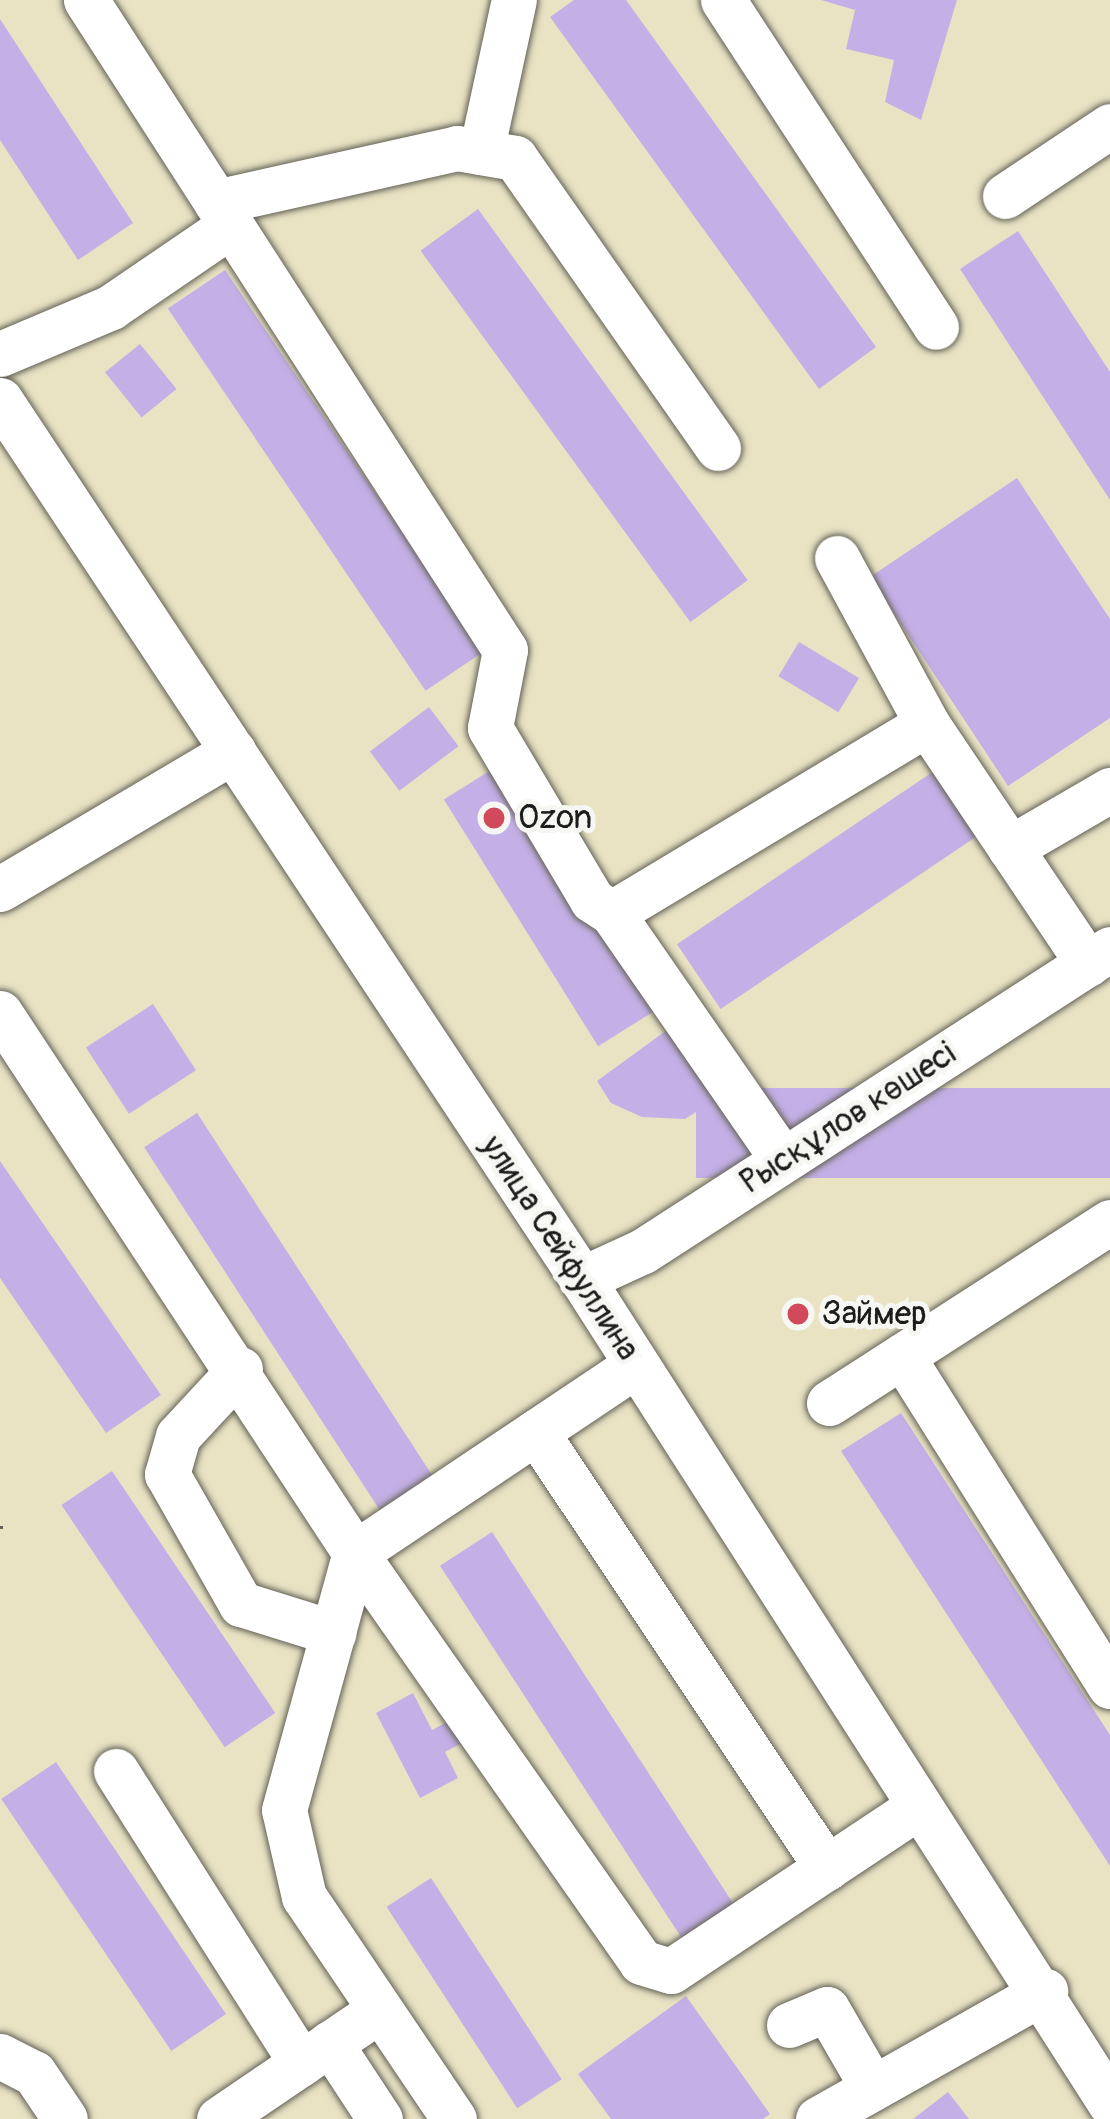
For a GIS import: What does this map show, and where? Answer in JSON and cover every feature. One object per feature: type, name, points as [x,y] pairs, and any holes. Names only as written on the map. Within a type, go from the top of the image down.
[{"type":"street","points":[[86,0],[505,650],[490,728],[592,900],[611,913],[783,1160]]},
{"type":"street","points":[[481,152],[514,0]]},
{"type":"street","points":[[722,0],[936,327]]},
{"type":"street","points":[[1005,196],[1110,126]]},
{"type":"street","points":[[0,354],[111,307],[223,213],[457,148],[515,158],[718,448]]},
{"type":"street","name":"улица Сейфуллина","points":[[0,400],[582,1279],[919,1806],[1045,1991],[1110,2103]]},
{"type":"street","points":[[836,558],[927,724],[1010,848],[1099,956]]},
{"type":"street","points":[[611,913],[927,724]]},
{"type":"street","points":[[0,889],[233,751]]},
{"type":"street","points":[[1010,848],[1110,790]]},
{"type":"street","name":"Рысқұлов көшесі","points":[[582,1279],[643,1251],[1099,956]]},
{"type":"street","points":[[0,1013],[240,1369],[356,1553],[641,1962],[670,1971],[919,1806]]},
{"type":"street","points":[[829,1402],[1110,1222]]},
{"type":"street","points":[[902,1356],[1110,1686]]},
{"type":"street","points":[[454,2119],[304,1897],[284,1810],[356,1553],[636,1365]]},
{"type":"street","points":[[240,1369],[178,1436],[167,1474],[241,1604],[334,1633]]},
{"type":"street","points":[[536,1432],[827,1868]]},
{"type":"street","points":[[116,1771],[315,2053],[380,2119]]},
{"type":"street","points":[[818,2119],[1045,1991]]},
{"type":"street","points":[[789,2025],[827,2009],[871,2085]]},
{"type":"street","points":[[219,2119],[378,2011]]},
{"type":"street","points":[[0,2056],[34,2073],[65,2119]]},
{"type":"building","points":[[574,0],[626,0],[876,347],[819,389],[550,17]]},
{"type":"building","points":[[821,0],[957,0],[921,120],[885,102],[894,60],[846,49],[855,10]]},
{"type":"building","points":[[0,19],[133,223],[78,260],[0,140]]},
{"type":"building","points":[[478,209],[748,580],[690,622],[421,251]]},
{"type":"building","points":[[1018,231],[1110,372],[1110,500],[960,269]]},
{"type":"building","points":[[225,270],[483,652],[426,691],[168,309]]},
{"type":"building","points":[[140,344],[177,389],[142,417],[105,372]]},
{"type":"building","points":[[1017,478],[1110,619],[1110,718],[1008,786],[870,577]]},
{"type":"building","points":[[799,642],[859,678],[838,712],[778,676]]},
{"type":"building","points":[[429,707],[458,746],[399,791],[370,752]]},
{"type":"building","points":[[499,765],[653,1012],[598,1046],[444,799]]},
{"type":"building","points":[[934,771],[978,836],[721,1009],[677,944]]},
{"type":"building","points":[[153,1004],[196,1070],[129,1114],[86,1048]]},
{"type":"building","points":[[682,1019],[724,1094],[685,1119],[642,1117],[611,1103],[597,1081]]},
{"type":"building","points":[[696,1088],[1110,1088],[1110,1178],[696,1178]]},
{"type":"building","points":[[197,1113],[434,1479],[382,1513],[144,1147]]},
{"type":"building","points":[[0,1161],[161,1395],[106,1433],[0,1278]]},
{"type":"building","points":[[901,1413],[1110,1735],[1110,1866],[841,1451]]},
{"type":"building","points":[[112,1471],[275,1713],[225,1747],[61,1505]]},
{"type":"building","points":[[492,1532],[739,1912],[687,1946],[440,1566]]},
{"type":"building","points":[[413,1693],[432,1730],[460,1715],[471,1738],[445,1752],[458,1778],[420,1798],[376,1713]]},
{"type":"building","points":[[56,1762],[226,2014],[171,2051],[1,1799]]},
{"type":"building","points":[[431,1878],[562,2079],[517,2108],[387,1907]]},
{"type":"building","points":[[686,1996],[770,2114],[763,2119],[611,2119],[578,2074]]},
{"type":"building","points":[[948,2092],[969,2119],[913,2119]]},
{"type":"place","name":"Ozon","points":[[494,818]]},
{"type":"place","name":"Займер","points":[[798,1314]]}]
